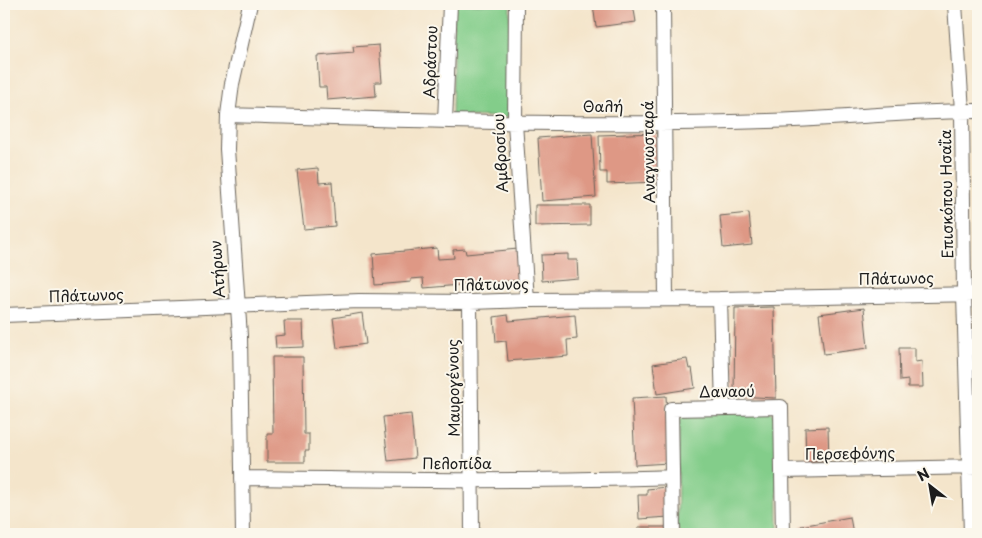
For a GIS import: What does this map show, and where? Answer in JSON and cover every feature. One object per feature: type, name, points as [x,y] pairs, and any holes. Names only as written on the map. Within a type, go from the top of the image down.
[{"type":"street","name":"Ατήρων","points":[[243,534],[240,336],[227,158],[228,115],[232,84],[250,4]]},
{"type":"street","name":"Αδράστου","points":[[445,121],[450,4]]},
{"type":"street","name":"Αμβροσίου","points":[[516,4],[514,123],[527,300]]},
{"type":"street","name":"Αναγνωσταρά","points":[[663,4],[666,299]]},
{"type":"street","name":"Επισκόπου Ησαΐα","points":[[955,4],[962,111],[964,294],[974,467],[971,534]]},
{"type":"street","name":"Θαλή","points":[[228,115],[514,123],[664,123],[768,122],[978,111]]},
{"type":"street","name":"Πλάτωνος","points":[[4,315],[359,301],[470,302],[978,294]]},
{"type":"street","points":[[720,299],[723,408]]},
{"type":"street","name":"Μαυρογένους","points":[[470,302],[472,534]]},
{"type":"street","name":"Δαναού","points":[[673,534],[671,409],[781,407],[783,534]]},
{"type":"street","name":"Περσεφόνης","points":[[782,471],[974,467]]},
{"type":"street","name":"Πελοπίδα","points":[[242,478],[472,480],[672,477]]},
{"type":"green space","points":[[454,4],[510,4],[509,117],[452,116]]},
{"type":"green space","points":[[770,412],[777,418],[778,528],[773,533],[681,534],[677,528],[679,422],[684,415]]},
{"type":"building","points":[[593,4],[633,4],[636,22],[596,27]]},
{"type":"building","points":[[379,45],[382,82],[375,82],[376,96],[327,100],[326,87],[319,87],[317,56],[354,53],[353,47]]},
{"type":"building","points":[[657,133],[658,182],[607,184],[607,172],[600,172],[599,135]]},
{"type":"building","points":[[592,134],[596,197],[542,201],[538,138]]},
{"type":"building","points":[[318,168],[319,183],[332,182],[335,226],[304,229],[297,170]]},
{"type":"building","points":[[535,205],[590,205],[590,225],[535,226]]},
{"type":"building","points":[[749,213],[752,245],[723,248],[720,216]]},
{"type":"building","points":[[437,248],[438,259],[454,258],[453,250],[465,249],[466,254],[518,249],[521,280],[424,288],[423,278],[411,279],[411,282],[375,285],[373,254]]},
{"type":"building","points":[[568,254],[568,260],[577,260],[578,278],[542,281],[541,255]]},
{"type":"building","points":[[774,307],[776,398],[734,396],[735,308]]},
{"type":"building","points":[[864,308],[868,348],[824,354],[819,314]]},
{"type":"building","points":[[362,313],[366,344],[337,348],[333,318]]},
{"type":"building","points":[[508,315],[509,321],[575,315],[577,339],[567,340],[568,356],[508,361],[506,341],[496,342],[494,317]]},
{"type":"building","points":[[284,321],[303,321],[304,347],[276,348],[275,336],[285,335]]},
{"type":"building","points":[[899,348],[915,348],[915,362],[922,361],[923,387],[908,387],[908,380],[900,381]]},
{"type":"building","points":[[272,357],[303,357],[304,434],[309,434],[309,451],[305,451],[305,462],[267,462],[267,434],[273,434]]},
{"type":"building","points":[[687,359],[689,369],[692,368],[695,388],[657,394],[653,364]]},
{"type":"building","points":[[666,396],[669,463],[635,465],[632,398]]},
{"type":"building","points":[[411,414],[415,458],[388,461],[383,417]]},
{"type":"building","points":[[828,427],[829,461],[806,462],[805,428]]},
{"type":"building","points":[[667,487],[669,517],[639,519],[638,495],[647,495],[647,489]]},
{"type":"building","points":[[850,517],[853,534],[802,534],[801,526]]},
{"type":"building","points":[[638,527],[672,527],[672,534],[638,534]]}]
